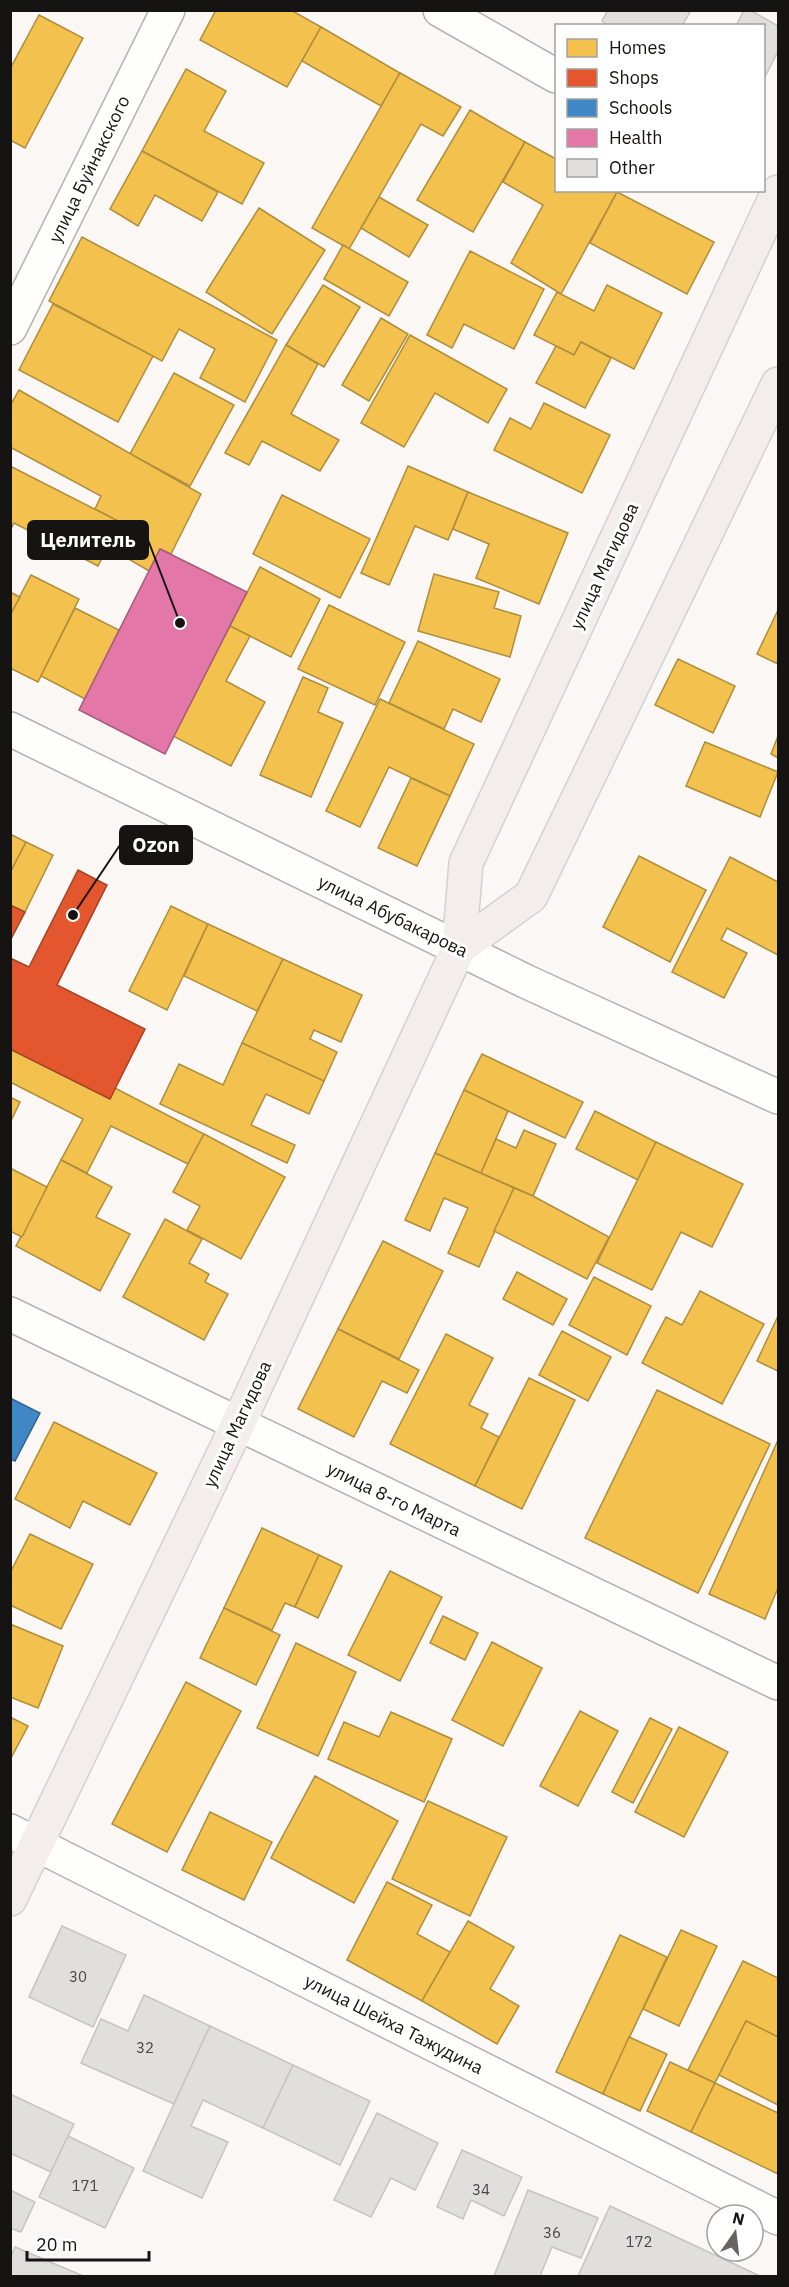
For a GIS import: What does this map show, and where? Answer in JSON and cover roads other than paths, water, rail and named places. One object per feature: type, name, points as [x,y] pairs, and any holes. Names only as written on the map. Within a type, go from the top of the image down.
[{"type":"main road","name":"улица Магидова","points":[[10,1899],[23,1837],[238,1424],[459,948],[466,863],[773,196]]},
{"type":"main road","name":"улица Магидова","points":[[459,948],[531,896],[778,384]]},
{"type":"street","name":"улица Буйнакского","points":[[10,328],[168,10]]},
{"type":"street","points":[[440,10],[555,75]]},
{"type":"street","name":"улица Абубакарова","points":[[10,729],[536,986],[778,1097]]},
{"type":"street","name":"улица 8-го Марта","points":[[10,1314],[778,1683]]},
{"type":"street","name":"улица Шейха Тажудина","points":[[23,1837],[778,2218]]},
{"type":"place","name":"Целитель","points":[[180,623]]},
{"type":"place","name":"Ozon","points":[[73,915]]}]
